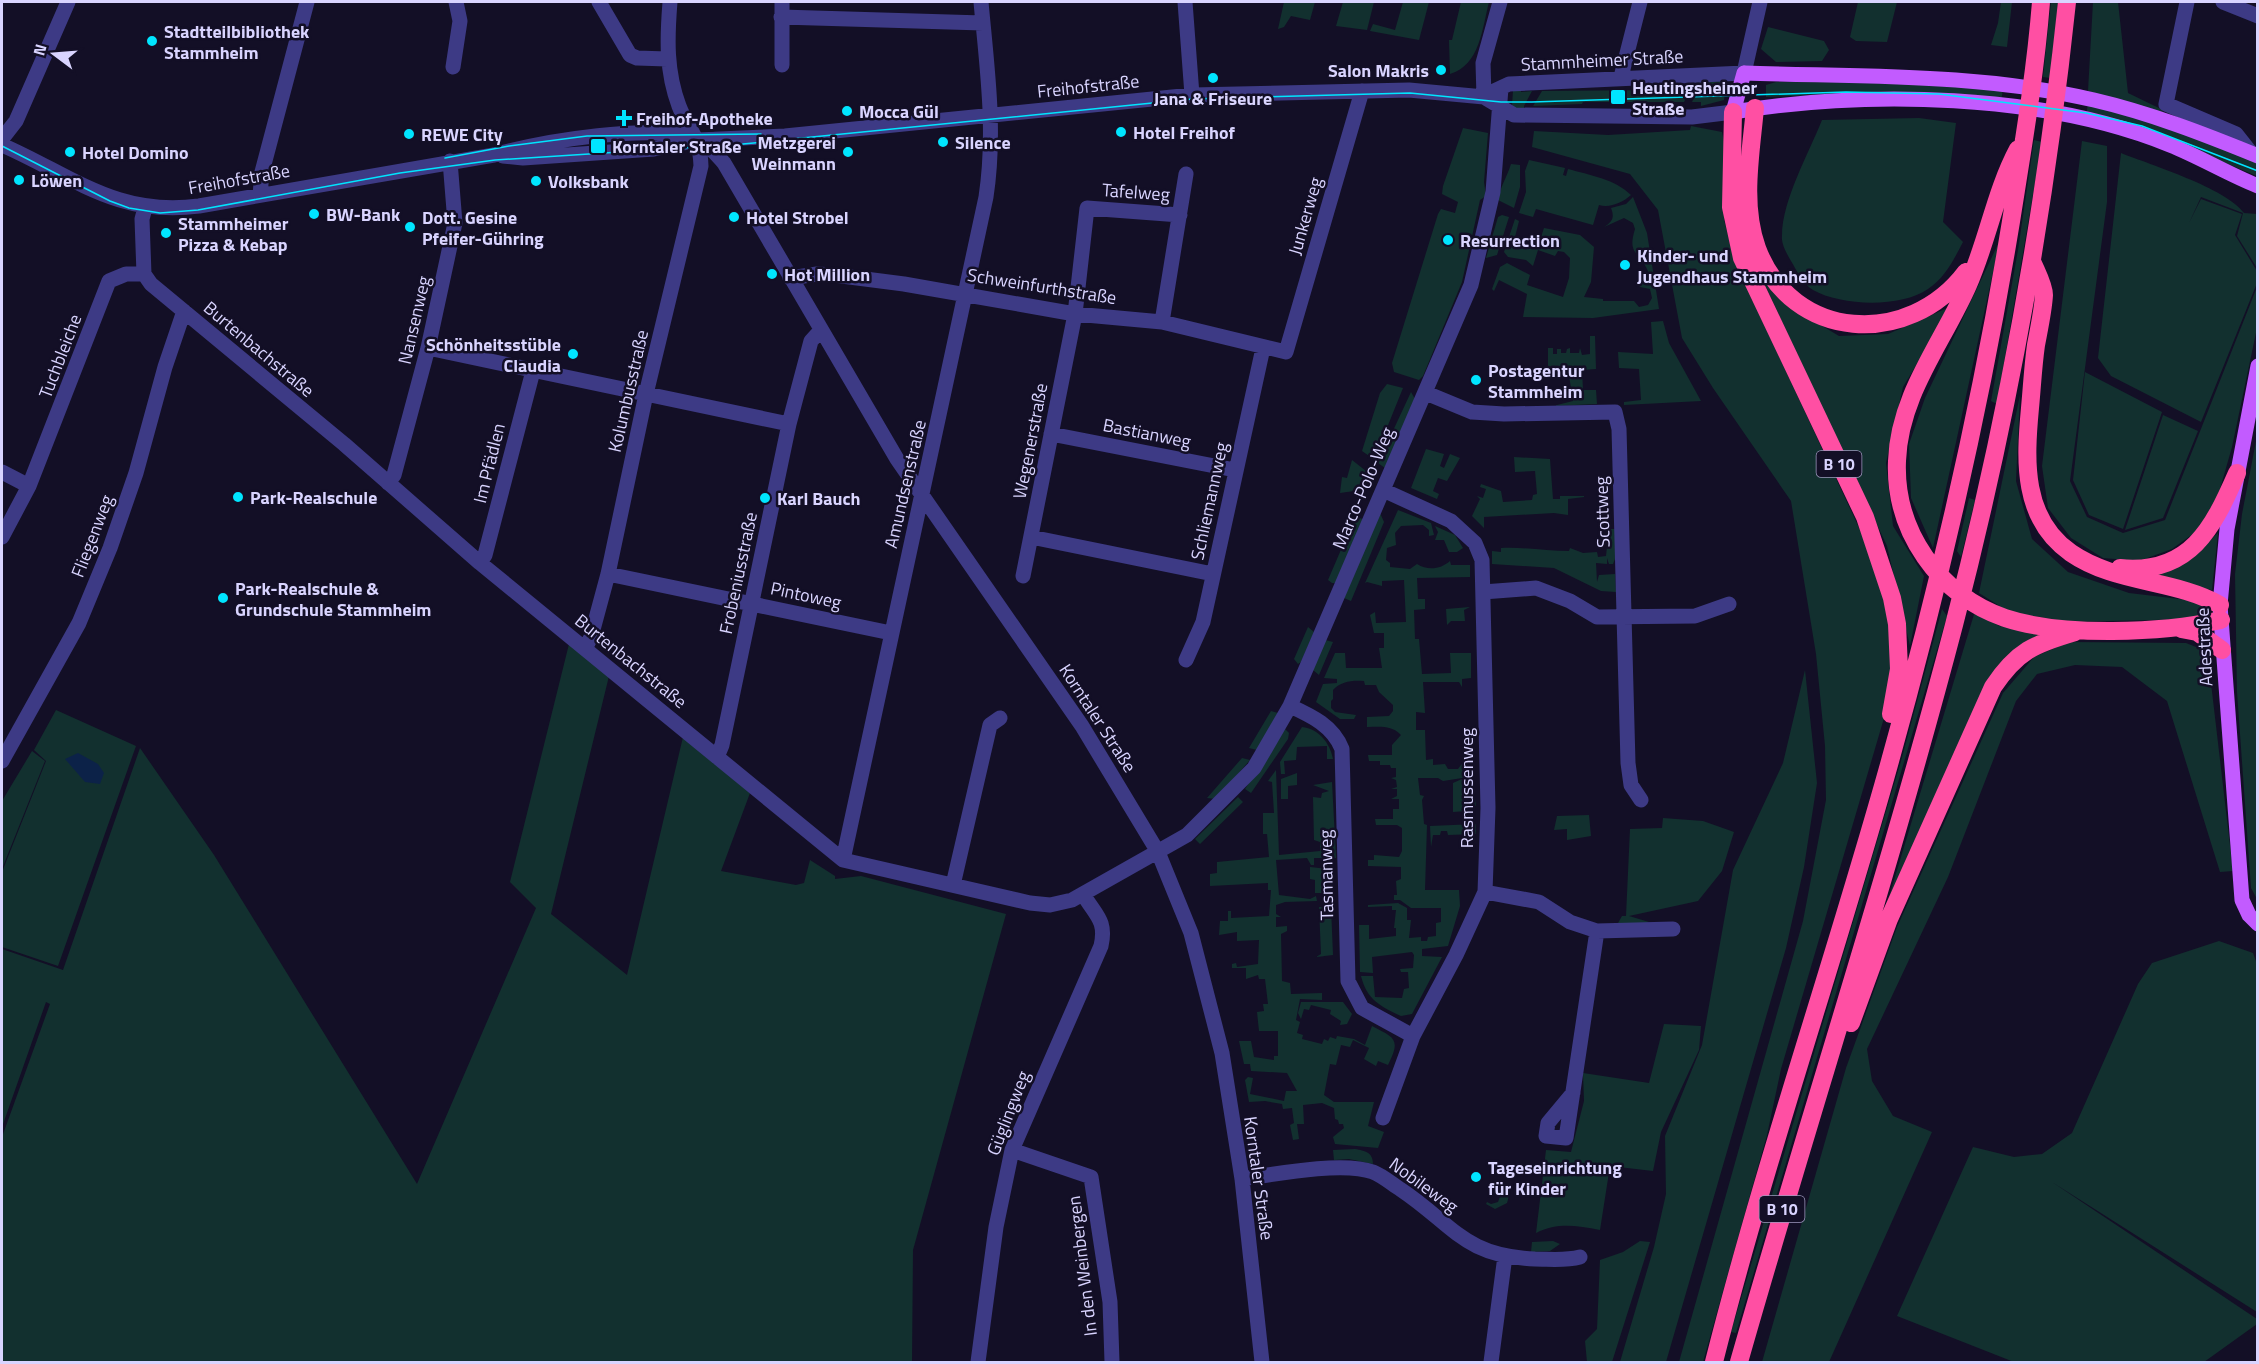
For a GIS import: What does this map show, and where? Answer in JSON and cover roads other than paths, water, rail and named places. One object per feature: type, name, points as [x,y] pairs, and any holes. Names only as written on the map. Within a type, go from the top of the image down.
[{"type":"highway","name":"B 10","points":[[1714,1362],[1770,1163],[1890,761],[1948,544],[1972,439],[2001,289],[2042,2]]},
{"type":"highway","name":"B 10","points":[[1739,1362],[1828,1056],[1908,793],[1968,566],[1998,436],[2032,259],[2059,81],[2067,2]]},
{"type":"highway","points":[[1755,108],[1749,182],[1749,212],[1753,233],[1761,256],[1773,278],[1800,304],[1845,322],[1869,325],[1895,322],[1919,313],[1944,297],[1978,256]]},
{"type":"highway","name":"B 10","points":[[1733,112],[1731,207],[1742,258],[1865,517],[1892,598],[1897,624],[1899,669],[1887,728],[1890,761]]},
{"type":"highway","points":[[2024,137],[2002,177],[1992,223],[1968,284],[1917,382],[1902,425],[1897,461],[1901,498],[1909,531],[1925,559],[1949,587],[1977,605],[2006,618],[2080,630],[2180,628],[2197,632],[2222,650]]},
{"type":"highway","name":"B 10","points":[[2032,259],[2044,293],[2027,439],[2029,485],[2035,509],[2054,538],[2070,553],[2122,576],[2193,591],[2221,612]]},
{"type":"highway","name":"B 10","points":[[2099,566],[2139,570],[2173,561],[2188,552],[2211,527],[2237,472]]},
{"type":"highway","points":[[2180,628],[2221,612]]},
{"type":"highway","points":[[1828,1056],[1849,1027],[1888,919],[1993,687],[2006,668],[2027,648],[2080,630]]},
{"type":"main road","name":"Stammheimer Straße","points":[[1744,73],[1884,76],[2000,84],[2094,100],[2176,123],[2254,154]]},
{"type":"main road","points":[[1744,73],[1755,108]]},
{"type":"main road","points":[[1744,73],[1733,112],[1820,101],[1912,100],[1982,103],[2106,124],[2170,145],[2258,186]]},
{"type":"main road","points":[[2223,170],[2258,198]]},
{"type":"main road","name":"Adestraße","points":[[2258,366],[2228,530],[2221,612],[2222,650],[2236,789],[2242,900],[2249,915],[2258,924]]},
{"type":"street","points":[[2,140],[16,121],[68,2]]},
{"type":"street","points":[[260,195],[262,172],[307,2]]},
{"type":"street","points":[[453,68],[460,21],[456,2]]},
{"type":"street","points":[[599,2],[630,55],[667,59]]},
{"type":"street","name":"Korntaler Straße","points":[[670,2],[667,59],[679,107],[698,140],[724,163],[897,459],[1082,726],[1158,852],[1191,933],[1222,1053],[1242,1179],[1262,1362]]},
{"type":"street","points":[[782,2],[782,66]]},
{"type":"street","name":"Amundsenstraße","points":[[843,860],[967,295],[992,157],[992,115],[981,2]]},
{"type":"street","points":[[1185,2],[1192,95]]},
{"type":"street","points":[[1500,2],[1483,63],[1484,97],[1514,116],[1692,117],[1733,112]]},
{"type":"street","points":[[1621,78],[1640,2]]},
{"type":"street","points":[[1744,73],[1761,2]]},
{"type":"street","points":[[2187,2],[2166,104],[2236,134],[2254,154]]},
{"type":"street","points":[[2223,2],[2258,15]]},
{"type":"street","points":[[781,17],[983,23]]},
{"type":"street","name":"Stammheimer Straße","points":[[1484,97],[1509,84],[1744,73]]},
{"type":"street","name":"Marco-Polo-Weg","points":[[1158,852],[1187,835],[1254,768],[1290,706],[1470,287],[1493,192],[1501,88]]},
{"type":"street","name":"Junkerweg","points":[[1286,352],[1362,91]]},
{"type":"street","name":"Freihofstraße","points":[[2,145],[111,198],[145,208],[176,209],[494,155],[533,144],[587,136],[661,134],[698,140],[731,139],[1192,95],[1434,91],[1484,97]]},
{"type":"street","points":[[724,163],[731,139]]},
{"type":"street","name":"Kolumbusstraße","points":[[585,649],[591,637],[608,574],[646,394],[701,166],[698,140]]},
{"type":"street","name":"Nansenweg","points":[[388,483],[394,475],[428,348],[455,223],[450,161]]},
{"type":"street","name":"Tafelweg","points":[[1162,322],[1186,174]]},
{"type":"street","points":[[144,274],[142,219],[145,208]]},
{"type":"street","name":"Tafelweg","points":[[1075,314],[1088,208],[1180,215]]},
{"type":"street","name":"Tuchbleiche","points":[[2,537],[29,486],[75,374],[109,281],[126,274],[144,274]]},
{"type":"street","name":"Burtenbachstraße","points":[[144,274],[151,284],[480,563],[843,860],[1050,905],[1072,900],[1158,852]]},
{"type":"street","name":"Schweinfurthstraße","points":[[790,278],[817,274],[834,275],[1075,314],[1162,322],[1286,352]]},
{"type":"street","name":"Fliegenweg","points":[[2,761],[79,623],[105,559],[136,474],[167,357],[184,311]]},
{"type":"street","name":"Wegenerstraße","points":[[1023,576],[1075,314]]},
{"type":"street","name":"Frobeniusstraße","points":[[717,757],[752,604],[789,424],[811,341],[821,330]]},
{"type":"street","points":[[428,348],[789,424]]},
{"type":"street","name":"Schliemannweg","points":[[1185,660],[1203,622],[1263,348]]},
{"type":"street","name":"Im Pfädlen","points":[[480,563],[485,555],[533,371]]},
{"type":"street","name":"Scottweg","points":[[1426,393],[1472,412],[1504,414],[1615,412],[1619,429],[1629,772],[1631,785],[1641,801]]},
{"type":"street","name":"Bastianweg","points":[[1052,434],[1235,470]]},
{"type":"street","points":[[2,472],[29,486]]},
{"type":"street","name":"Rasmussenweg","points":[[1383,490],[1451,521],[1466,532],[1475,543],[1482,560],[1488,808],[1485,892],[1456,956],[1413,1036],[1383,1118]]},
{"type":"street","points":[[1031,537],[1213,574]]},
{"type":"street","name":"Pintoweg","points":[[608,574],[891,633]]},
{"type":"street","points":[[1483,592],[1536,588],[1570,601],[1598,616],[1624,618],[1695,616],[1729,604]]},
{"type":"street","name":"Tasmanweg","points":[[1290,706],[1329,729],[1337,736],[1342,749],[1348,981],[1362,1008],[1413,1036]]},
{"type":"street","points":[[953,885],[990,725],[1000,718]]},
{"type":"street","points":[[1485,892],[1539,902],[1570,922],[1597,931],[1673,929]]},
{"type":"street","name":"Güglingweg","points":[[978,1362],[996,1227],[1012,1150],[1101,946],[1104,933],[1102,922],[1083,894]]},
{"type":"street","points":[[1573,1093],[1597,931]]},
{"type":"street","name":"In den Weinbergen","points":[[1012,1150],[1091,1177],[1110,1302],[1112,1362]]},
{"type":"street","name":"Nobileweg","points":[[1242,1179],[1358,1168],[1375,1173],[1420,1203],[1464,1241],[1481,1250],[1505,1256],[1569,1260],[1580,1257]]},
{"type":"street","points":[[1491,1362],[1505,1256]]},
{"type":"water","points":[[78,753],[98,764],[104,773],[100,784],[85,782],[65,759]]},
{"type":"tram line","points":[[2,146],[110,201],[129,208],[160,213],[198,210],[400,173],[495,160],[743,144],[1192,99],[1410,93],[1501,102],[1532,102],[1846,92],[1939,94],[2086,113],[2142,126],[2258,171]]},
{"type":"tram line","points":[[445,158],[509,146],[587,136],[761,134]]},
{"type":"place","name":"Stadtteilbibliothek Stammheim","points":[[152,41]]},
{"type":"place","name":"Salon Makris","points":[[1441,70]]},
{"type":"place","name":"Jana & Friseure","points":[[1213,78]]},
{"type":"place","name":"Heutingsheimer Straße","points":[[1618,97]]},
{"type":"place","name":"Mocca Gül","points":[[847,111]]},
{"type":"place","name":"Freihof-Apotheke","points":[[624,118]]},
{"type":"place","name":"Hotel Freihof","points":[[1121,132]]},
{"type":"place","name":"REWE City","points":[[409,134]]},
{"type":"place","name":"Silence","points":[[943,142]]},
{"type":"place","name":"Korntaler Straße","points":[[598,146]]},
{"type":"place","name":"Hotel Domino","points":[[70,152]]},
{"type":"place","name":"Metzgerei Weinmann","points":[[848,152]]},
{"type":"place","name":"Löwen","points":[[19,180]]},
{"type":"place","name":"Volksbank","points":[[536,181]]},
{"type":"place","name":"BW-Bank","points":[[314,214]]},
{"type":"place","name":"Hotel Strobel","points":[[734,217]]},
{"type":"place","name":"Dott. Gesine Pfeifer-Gühring","points":[[410,227]]},
{"type":"place","name":"Stammheimer Pizza & Kebap","points":[[166,233]]},
{"type":"place","name":"Resurrection","points":[[1448,240]]},
{"type":"place","name":"Kinder- und Jugendhaus Stammheim","points":[[1625,265]]},
{"type":"place","name":"Hot Million","points":[[772,274]]},
{"type":"place","name":"Schönheitsstüble Claudia","points":[[573,354]]},
{"type":"place","name":"Postagentur Stammheim","points":[[1476,380]]},
{"type":"place","name":"Park-Realschule","points":[[238,497]]},
{"type":"place","name":"Karl Bauch","points":[[765,498]]},
{"type":"place","name":"Park-Realschule & Grundschule Stammheim","points":[[223,598]]},
{"type":"place","name":"Tageseinrichtung für Kinder","points":[[1476,1177]]}]
